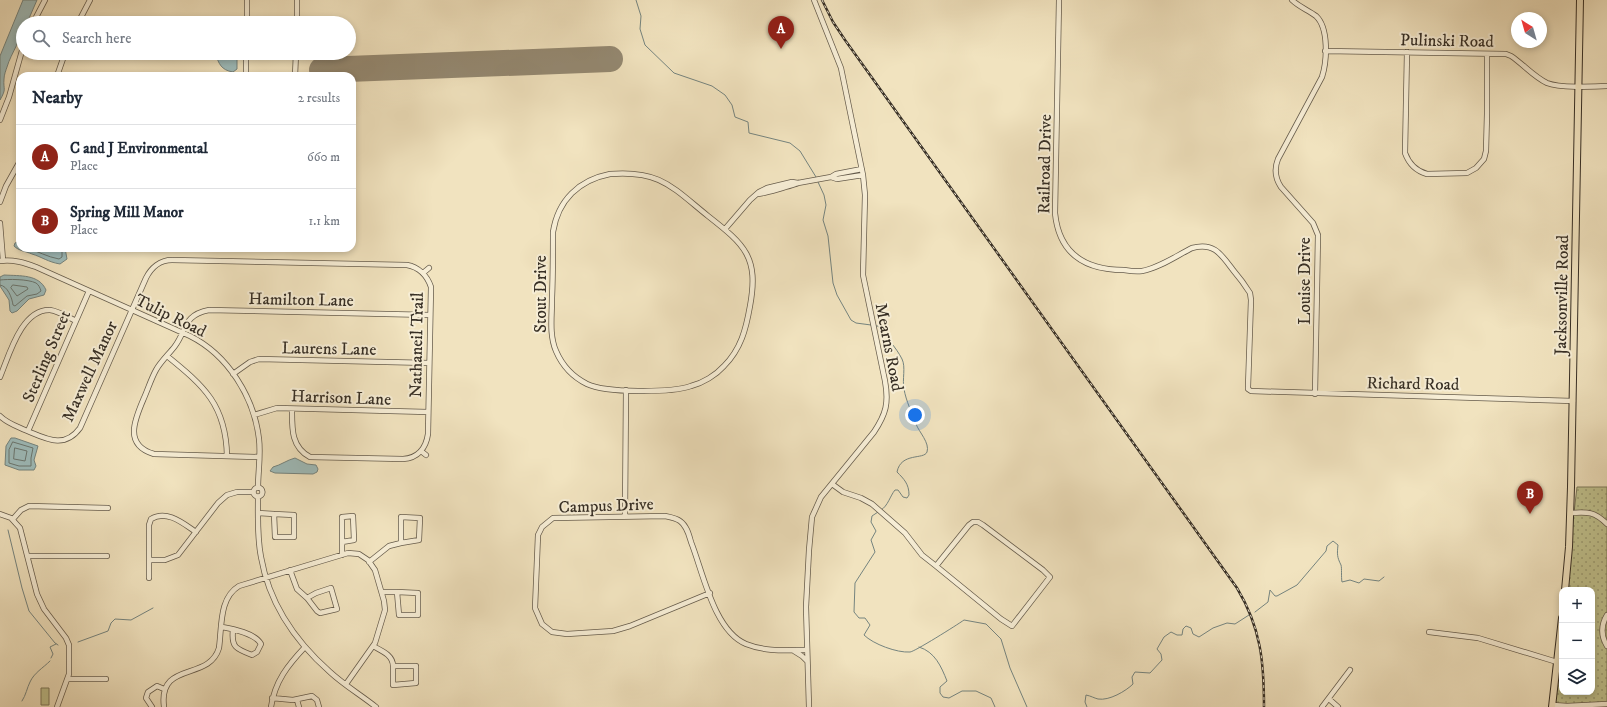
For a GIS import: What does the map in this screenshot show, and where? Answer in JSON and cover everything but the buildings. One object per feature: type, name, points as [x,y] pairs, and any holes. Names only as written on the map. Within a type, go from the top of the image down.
[{"type":"main road","name":"Jacksonville Road","points":[[1565,587],[1569,547],[1573,401],[1580,0]]},
{"type":"main road","points":[[1552,706],[1561,623]]},
{"type":"street","points":[[37,16],[45,0]]},
{"type":"street","points":[[82,16],[90,0]]},
{"type":"street","points":[[247,0],[247,16]]},
{"type":"street","points":[[296,16],[297,0]]},
{"type":"street","name":"Mearns Road","points":[[809,707],[806,650],[806,600],[811,526],[817,504],[874,432],[885,413],[886,389],[863,275],[865,195],[862,169],[841,68],[814,0]]},
{"type":"street","name":"Railroad Drive","points":[[1059,0],[1055,207],[1057,227],[1061,237],[1067,247],[1079,258],[1091,266],[1107,270],[1141,271],[1155,267],[1198,246],[1212,248],[1221,254],[1250,293],[1248,389],[1252,391]]},
{"type":"street","name":"Louise Drive","points":[[1292,0],[1320,20],[1324,29],[1325,51],[1322,77],[1278,158],[1275,171],[1278,183],[1314,223],[1318,235],[1315,394]]},
{"type":"street","name":"Pulinski Road","points":[[1325,51],[1506,54],[1511,56],[1541,79],[1551,84],[1562,86],[1607,86]]},
{"type":"street","points":[[1407,52],[1404,150],[1410,164],[1417,170],[1427,174],[1467,173],[1476,168],[1484,159],[1486,149],[1487,114],[1487,54]]},
{"type":"street","points":[[16,72],[20,60]]},
{"type":"street","points":[[58,72],[63,60]]},
{"type":"street","points":[[246,60],[246,72]]},
{"type":"street","points":[[295,72],[296,60]]},
{"type":"street","points":[[0,120],[10,97],[16,74]]},
{"type":"street","points":[[0,202],[4,190],[16,168]]},
{"type":"street","points":[[831,178],[836,174],[862,169]]},
{"type":"street","name":"Stout Drive","points":[[617,174],[642,174],[653,176],[665,182],[725,229],[744,249],[749,258],[753,276],[753,290],[746,329],[737,350],[721,370],[692,386],[676,389],[626,390],[602,389],[581,380],[564,366],[554,346],[552,332],[553,232],[556,217],[562,205],[574,191],[596,178],[617,174]]},
{"type":"street","points":[[725,229],[738,212],[757,194],[762,190],[776,184],[792,182],[798,183],[831,178],[837,179],[863,175]]},
{"type":"street","points":[[0,223],[2,260]]},
{"type":"street","name":"Tulip Road","points":[[2,260],[26,263],[193,337],[212,352],[233,374],[245,393],[254,414],[259,440],[260,457],[258,488]]},
{"type":"street","name":"Nathaneil Trail","points":[[132,310],[150,269],[168,260],[407,265],[416,268],[423,273],[431,287],[427,438],[425,446],[421,451]]},
{"type":"street","points":[[423,273],[429,268]]},
{"type":"street","name":"Sterling Street","points":[[28,431],[89,291]]},
{"type":"street","name":"Maxwell Manor","points":[[0,377],[21,328],[30,317],[37,313],[50,310],[76,321]]},
{"type":"street","name":"Maxwell Manor","points":[[0,416],[9,423],[46,439],[55,441],[66,439],[75,434],[80,428],[132,310]]},
{"type":"street","name":"Hamilton Lane","points":[[260,457],[154,454],[144,450],[138,443],[134,432],[135,420],[156,370],[176,345],[182,332],[192,318],[199,312],[208,310],[430,315]]},
{"type":"street","points":[[167,356],[199,382],[211,398],[225,429],[227,456]]},
{"type":"street","name":"Laurens Lane","points":[[233,374],[250,362],[259,359],[429,363]]},
{"type":"street","points":[[625,516],[626,390]]},
{"type":"street","name":"Richard Road","points":[[1252,391],[1573,401]]},
{"type":"street","name":"Harrison Lane","points":[[254,414],[274,408],[428,412]]},
{"type":"street","points":[[292,409],[293,438],[299,448],[310,457],[403,459],[412,458],[421,451],[426,455]]},
{"type":"street","points":[[832,484],[843,492],[861,498],[872,504],[905,533],[922,555],[1001,619],[1012,626],[1050,577],[1043,570],[978,522],[969,525],[936,566]]},
{"type":"street","points":[[149,560],[165,560],[174,557],[182,551],[222,498],[236,492],[253,492],[255,489],[260,489],[262,492],[258,497],[259,541],[266,578],[280,611],[292,631],[329,672],[376,707]]},
{"type":"street","points":[[253,492],[255,496],[258,497]]},
{"type":"street","points":[[13,519],[21,510],[29,506],[108,508]]},
{"type":"street","points":[[1570,513],[1588,512],[1596,514],[1607,524]]},
{"type":"street","points":[[258,513],[294,515],[294,537],[275,537],[274,514]]},
{"type":"street","points":[[0,514],[13,519],[22,531],[41,604],[69,645],[70,668],[68,679],[57,707]]},
{"type":"street","points":[[149,578],[149,525],[150,521],[154,517],[159,516],[177,519],[196,532]]},
{"type":"street","points":[[342,542],[354,540],[354,516],[342,517],[342,542],[342,555]]},
{"type":"street","name":"Campus Drive","points":[[710,593],[630,626],[613,630],[567,634],[552,632],[542,624],[535,608],[537,541],[542,528],[552,518],[666,516],[681,522],[686,528],[710,593],[716,612],[723,625],[744,644],[759,649],[806,650]]},
{"type":"street","points":[[370,562],[389,546],[401,544],[419,540],[420,518],[401,517],[401,544]]},
{"type":"street","points":[[164,707],[164,689],[175,676],[203,667],[213,659],[219,648],[224,604],[232,591],[239,586],[290,570],[342,555],[357,554],[370,562],[375,570],[382,592],[385,610],[373,646],[346,684]]},
{"type":"street","points":[[28,556],[107,556]]},
{"type":"street","points":[[290,570],[297,589],[320,613],[337,609],[331,588],[306,598]]},
{"type":"street","points":[[382,592],[397,592],[418,593],[418,615],[399,615],[397,592]]},
{"type":"street","points":[[1607,616],[1602,632],[1607,646]]},
{"type":"street","points":[[222,627],[233,630],[257,640],[261,644],[257,652],[252,655],[236,648],[232,640],[233,630]]},
{"type":"street","points":[[1429,632],[1478,638],[1557,662]]},
{"type":"street","points":[[373,646],[389,655],[393,662],[393,666],[393,684],[416,683],[416,666],[393,666]]},
{"type":"street","points":[[271,707],[276,685],[285,669],[305,647]]},
{"type":"street","points":[[793,650],[802,656],[807,662]]},
{"type":"street","points":[[1322,707],[1350,670]]},
{"type":"street","points":[[68,679],[106,678]]},
{"type":"street","points":[[152,707],[146,698],[148,692],[157,686],[164,689]]},
{"type":"street","points":[[272,698],[289,701],[312,696],[317,700],[320,707]]},
{"type":"street","points":[[1329,699],[1338,707]]},
{"type":"street","points":[[297,700],[299,707]]},
{"type":"street","points":[[1552,706],[1607,704]]},
{"type":"green space","points":[[1577,487],[1607,487],[1607,707],[1552,707],[1559,647],[1559,695],[1595,695],[1595,587],[1565,587]]},
{"type":"green space","points":[[41,688],[49,688],[49,705],[41,705]]},
{"type":"water","points":[[23,0],[37,0],[30,16],[16,16]]},
{"type":"water","points":[[16,17],[16,47],[5,73],[4,91],[0,100],[0,56]]},
{"type":"water","points":[[218,60],[237,60],[237,69],[233,72],[226,70]]},
{"type":"water","points":[[26,252],[66,252],[67,259],[60,264]]},
{"type":"water","points":[[4,275],[34,278],[43,285],[46,290],[44,295],[29,299],[17,311],[12,313],[10,311],[9,300],[0,286],[0,277]]},
{"type":"water","points":[[11,438],[38,446],[34,460],[36,466],[34,470],[19,470],[5,465],[6,446]]},
{"type":"water","points":[[295,458],[307,464],[316,465],[318,469],[317,472],[313,474],[275,473],[270,471],[273,467]]},
{"type":"waterway","points":[[636,0],[641,16],[640,29],[645,45],[674,73],[712,86],[725,95],[732,105],[735,117],[748,122],[749,133],[790,143],[800,151],[816,177]]},
{"type":"waterway","points":[[818,182],[824,195],[826,205],[823,220],[828,236],[833,283],[837,295],[851,320],[856,323],[871,325]]},
{"type":"waterway","points":[[876,326],[878,326],[894,346],[902,359],[904,366],[906,398],[916,424],[926,441],[928,449],[922,456],[907,459],[899,466],[897,472],[904,479],[909,491],[907,498],[903,497],[898,490],[895,490],[881,510]]},
{"type":"waterway","points":[[878,512],[872,516],[871,522],[876,531],[871,540],[875,552],[855,583],[854,612],[859,618],[865,618],[870,625],[864,635],[873,642],[886,647],[899,651],[910,652],[964,620],[986,624],[1001,639],[1010,668],[1027,707]]},
{"type":"waterway","points":[[8,530],[29,611],[58,645]]},
{"type":"waterway","points":[[1255,612],[1268,602],[1270,590],[1275,596],[1277,596],[1297,585],[1326,551],[1327,546],[1333,541],[1338,545],[1337,551],[1341,566],[1342,582],[1350,580],[1359,583],[1364,579],[1379,581],[1384,577]]},
{"type":"waterway","points":[[78,642],[108,631],[111,623],[115,619],[131,620],[153,608]]},
{"type":"waterway","points":[[1087,707],[1085,702],[1086,695],[1098,699],[1112,697],[1126,690],[1133,684],[1132,677],[1135,672],[1150,673],[1162,660],[1161,654],[1157,649],[1164,637],[1171,632],[1177,635],[1182,635],[1183,629],[1186,626],[1191,628],[1193,634],[1199,637],[1213,628],[1227,623],[1235,624],[1249,615]]},
{"type":"waterway","points":[[51,658],[53,654],[50,647],[56,644]]},
{"type":"waterway","points":[[919,647],[929,652],[937,660],[942,670],[947,681],[940,687],[940,693],[943,697],[949,698],[962,691],[976,691],[991,698],[995,707]]},
{"type":"waterway","points":[[22,701],[29,684],[36,673],[50,661]]},
{"type":"runway","points":[[322,70],[610,59]]},
{"type":"railway","points":[[822,0],[833,22],[845,40],[1237,588],[1251,617],[1260,646],[1264,707]]},
{"type":"place","name":"C and J Environmental","points":[[781,49]]},
{"type":"place","name":"Spring Mill Manor","points":[[1530,514]]}]
